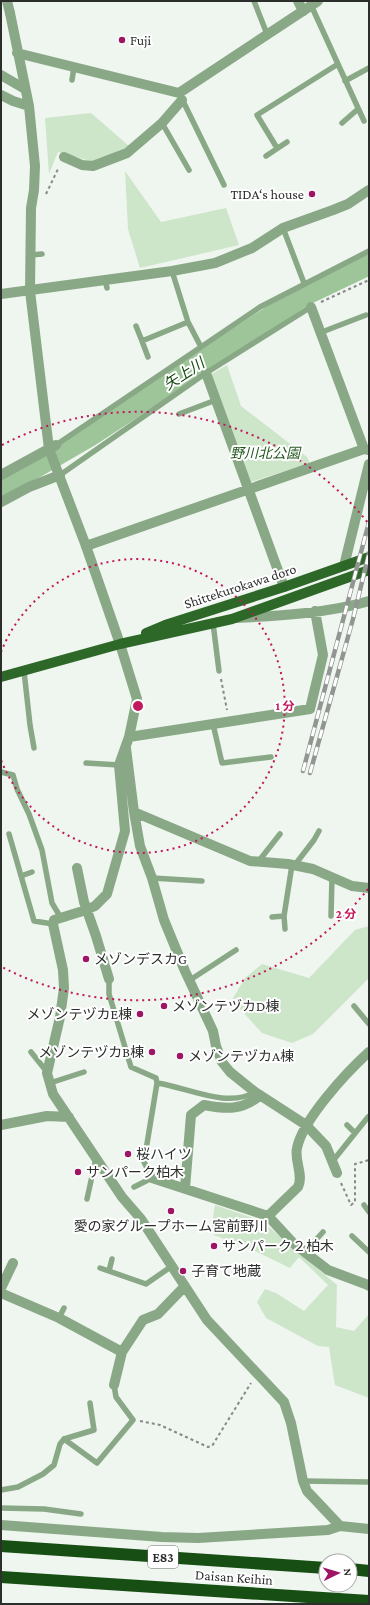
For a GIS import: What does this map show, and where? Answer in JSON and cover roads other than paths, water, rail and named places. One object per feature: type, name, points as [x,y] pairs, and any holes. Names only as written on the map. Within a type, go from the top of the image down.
[{"type":"highway","name":"Daisan Keihin","points":[[1,1546],[318,1567]]},
{"type":"highway","points":[[358,1569],[369,1570]]},
{"type":"highway","name":"Daisan Keihin","points":[[1,1577],[369,1601]]},
{"type":"main road","name":"Shittekurokawa doro","points":[[120,644],[165,625],[284,587],[369,557]]},
{"type":"main road","name":"Shittekurokawa doro","points":[[1,677],[120,644],[232,619],[369,570]]},
{"type":"street","points":[[7,1],[29,106],[35,166],[34,190],[31,208],[30,291],[53,447],[60,475],[120,644],[137,699],[127,741],[119,765],[125,831],[107,894],[95,906],[57,921],[64,988],[48,1078],[53,1094],[122,1197],[141,1219],[207,1320],[284,1402],[291,1423],[302,1481],[307,1492],[340,1526]]},
{"type":"street","points":[[298,1],[311,6]]},
{"type":"street","points":[[64,157],[82,165],[93,166],[128,154],[162,123],[181,96],[267,34],[311,6]]},
{"type":"street","points":[[17,53],[181,96]]},
{"type":"street","points":[[1,76],[25,88]]},
{"type":"street","points":[[1,95],[29,106]]},
{"type":"street","points":[[1,294],[106,284],[215,263],[252,248],[283,228],[348,204],[369,190]]},
{"type":"street","points":[[86,546],[367,449],[311,307]]},
{"type":"street","points":[[206,373],[284,587]]},
{"type":"street","points":[[1,475],[53,447]]},
{"type":"street","points":[[344,566],[369,464]]},
{"type":"street","points":[[1,502],[29,487],[60,475]]},
{"type":"street","points":[[232,619],[274,617],[369,601]]},
{"type":"street","points":[[127,741],[229,721],[310,708],[323,655],[315,611]]},
{"type":"street","points":[[127,741],[134,812],[140,846],[152,878],[164,920],[213,1032],[222,1062],[230,1072],[257,1093],[306,1125],[326,1146],[337,1173]]},
{"type":"street","points":[[134,812],[250,861],[293,865],[313,869],[352,886],[369,888]]},
{"type":"street","points":[[77,868],[86,910],[96,936],[109,979]]},
{"type":"street","points":[[268,1216],[298,1188],[301,1182],[296,1149],[306,1125],[350,1070],[369,1052]]},
{"type":"street","points":[[185,1188],[191,1115],[204,1104],[224,1108],[235,1108],[252,1103],[257,1093]]},
{"type":"street","points":[[1,1125],[47,1116],[69,1117]]},
{"type":"street","points":[[152,1178],[268,1216],[293,1243],[328,1270],[369,1286]]},
{"type":"street","points":[[1,1288],[13,1264]]},
{"type":"street","points":[[114,1385],[122,1352],[143,1320],[158,1314],[184,1286]]},
{"type":"street","points":[[1,1293],[59,1318],[122,1352]]},
{"type":"street","points":[[1,1525],[162,1537],[198,1538],[328,1530],[340,1526],[369,1529]]},
{"type":"lane","points":[[254,1],[267,34]]},
{"type":"lane","points":[[311,6],[364,121]]},
{"type":"lane","points":[[277,148],[257,115],[338,64]]},
{"type":"lane","points":[[72,80],[74,67]]},
{"type":"lane","points":[[346,81],[369,68]]},
{"type":"lane","points":[[181,96],[224,185]]},
{"type":"lane","points":[[342,122],[358,109]]},
{"type":"lane","points":[[162,123],[189,170]]},
{"type":"lane","points":[[266,156],[287,142]]},
{"type":"lane","points":[[283,228],[304,283]]},
{"type":"lane","points":[[53,447],[260,307],[304,283],[369,252]]},
{"type":"lane","points":[[30,255],[42,254]]},
{"type":"lane","points":[[172,271],[188,322],[201,347]]},
{"type":"lane","points":[[60,475],[206,373],[311,307]]},
{"type":"lane","points":[[322,332],[366,316]]},
{"type":"lane","points":[[142,341],[188,322]]},
{"type":"lane","points":[[136,326],[148,358]]},
{"type":"lane","points":[[179,414],[216,400]]},
{"type":"lane","points":[[213,623],[219,671]]},
{"type":"lane","points":[[24,671],[34,748]]},
{"type":"lane","points":[[213,724],[222,763],[271,757]]},
{"type":"lane","points":[[86,763],[119,765]]},
{"type":"lane","points":[[1,772],[13,775],[17,789],[29,814],[42,850],[57,921],[34,921],[9,834]]},
{"type":"lane","points":[[285,928],[284,916],[293,865],[314,840],[319,831]]},
{"type":"lane","points":[[258,862],[280,834]]},
{"type":"lane","points":[[21,876],[32,872]]},
{"type":"lane","points":[[331,916],[332,877]]},
{"type":"lane","points":[[152,878],[202,881]]},
{"type":"lane","points":[[272,917],[284,916]]},
{"type":"lane","points":[[190,980],[236,950]]},
{"type":"lane","points":[[109,979],[109,994],[131,1068],[156,1078],[157,1083],[144,1162],[152,1178],[134,1187]]},
{"type":"lane","points":[[354,1006],[369,1024]]},
{"type":"lane","points":[[31,1052],[48,1078],[84,1072]]},
{"type":"lane","points":[[157,1083],[172,1085],[218,1098],[240,1098],[257,1093]]},
{"type":"lane","points":[[332,1162],[368,1117]]},
{"type":"lane","points":[[347,1125],[355,1133]]},
{"type":"lane","points":[[87,1199],[96,1158]]},
{"type":"lane","points":[[364,1205],[369,1212]]},
{"type":"lane","points":[[305,1252],[323,1232]]},
{"type":"lane","points":[[352,1236],[369,1252]]},
{"type":"lane","points":[[109,1271],[112,1259]]},
{"type":"lane","points":[[100,1268],[146,1284],[172,1266]]},
{"type":"lane","points":[[59,1318],[64,1308]]},
{"type":"lane","points":[[64,1440],[97,1463],[133,1420],[116,1397],[114,1385]]},
{"type":"lane","points":[[1,1490],[18,1487],[43,1474],[54,1465],[60,1444],[64,1440],[94,1430],[90,1403]]},
{"type":"lane","points":[[302,1481],[369,1482]]},
{"type":"lane","points":[[1,1508],[44,1509],[81,1514]]},
{"type":"waterway","name":"矢上川","points":[[1,487],[89,436],[304,295],[369,264]]},
{"type":"railway","points":[[303,771],[369,522]]},
{"type":"railway","points":[[310,773],[353,619],[369,553]]},
{"type":"place","name":"Fuji","points":[[122,40]]},
{"type":"place","name":"TIDA‘s house","points":[[312,194]]},
{"type":"place","name":"メゾンデスカG","points":[[86,959]]},
{"type":"place","name":"メゾンテヅカD棟","points":[[164,1006]]},
{"type":"place","name":"メゾンテヅカE棟","points":[[140,1014]]},
{"type":"place","name":"メゾンテヅカB棟","points":[[152,1052]]},
{"type":"place","name":"メゾンテヅカA棟","points":[[180,1056]]},
{"type":"place","name":"桜ハイツ","points":[[128,1154]]},
{"type":"place","name":"サンパーク柏木","points":[[78,1172]]},
{"type":"place","name":"愛の家グループホーム宮前野川","points":[[171,1211]]},
{"type":"place","name":"サンパーク２柏木","points":[[214,1246]]},
{"type":"place","name":"子育て地蔵","points":[[183,1271]]},
{"type":"park label","name":"野川北公園","points":[[265,453]]}]
